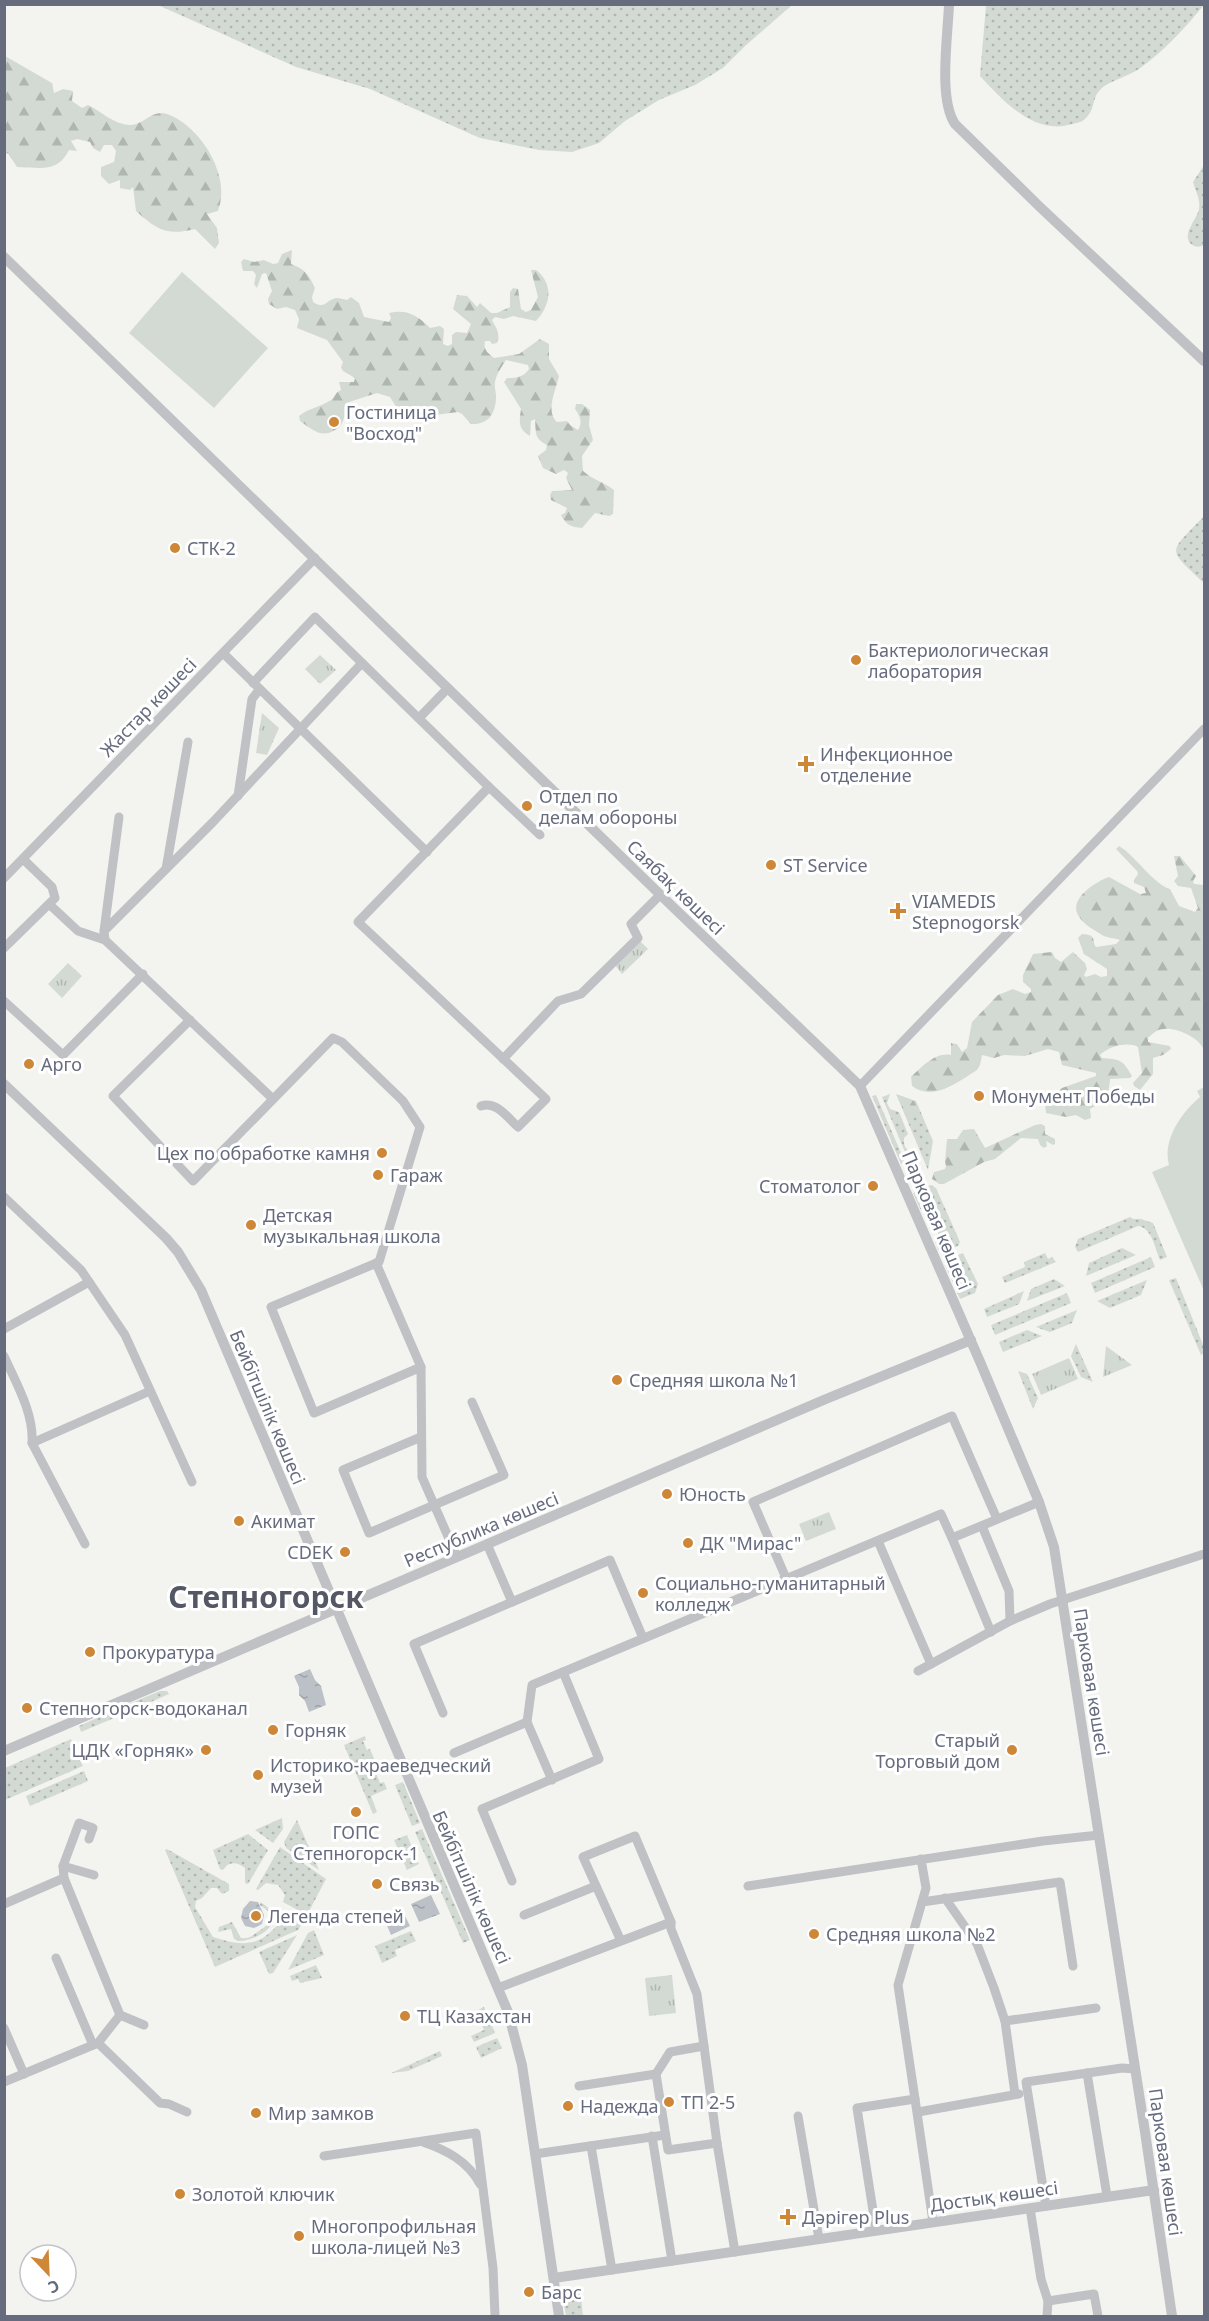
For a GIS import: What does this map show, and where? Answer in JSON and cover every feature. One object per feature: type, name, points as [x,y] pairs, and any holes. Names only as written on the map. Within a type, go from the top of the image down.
[{"type":"street","points":[[949,4],[946,98],[949,114],[955,124],[1204,361]]},
{"type":"street","name":"Саябақ көшесі","points":[[4,257],[660,895],[860,1086]]},
{"type":"street","name":"Жастар көшесі","points":[[4,878],[315,558]]},
{"type":"street","points":[[238,796],[252,699],[256,687],[315,617],[540,835]]},
{"type":"street","points":[[223,653],[426,852]]},
{"type":"street","points":[[104,935],[362,663]]},
{"type":"street","points":[[418,718],[448,688]]},
{"type":"street","points":[[860,1086],[1204,729]]},
{"type":"street","points":[[166,869],[188,742]]},
{"type":"street","points":[[481,1106],[488,1104],[496,1106],[518,1127],[546,1099],[358,922],[489,787]]},
{"type":"street","points":[[104,935],[119,817]]},
{"type":"street","points":[[4,948],[55,898],[52,887],[23,859]]},
{"type":"street","points":[[503,1059],[558,1001],[581,994],[638,938],[631,924],[660,895]]},
{"type":"street","points":[[49,904],[78,931],[104,935],[273,1099]]},
{"type":"street","points":[[4,1000],[63,1055],[143,974]]},
{"type":"street","points":[[190,1020],[112,1096],[193,1181],[333,1038],[342,1042],[404,1101],[420,1127],[379,1262],[271,1307],[314,1413],[421,1367]]},
{"type":"street","name":"Бейбітшілік көшесі","points":[[4,1084],[166,1238],[189,1268],[201,1290],[512,2025],[522,2065],[559,2316]]},
{"type":"street","name":"Парковая көшесі","points":[[860,1086],[971,1340],[1054,1546],[1172,2316]]},
{"type":"street","points":[[4,1197],[81,1270],[125,1335],[192,1482]]},
{"type":"street","points":[[376,1263],[421,1367],[422,1477],[457,1557]]},
{"type":"street","points":[[4,1329],[89,1282]]},
{"type":"street","name":"Республика көшесі","points":[[4,1751],[971,1340]]},
{"type":"street","points":[[4,1356],[25,1404],[33,1429],[32,1443],[85,1544]]},
{"type":"street","points":[[32,1443],[150,1391]]},
{"type":"street","points":[[421,1437],[343,1470],[369,1533],[504,1475],[472,1402]]},
{"type":"street","points":[[786,1578],[753,1502],[952,1416],[997,1519]]},
{"type":"street","points":[[952,1538],[1038,1502]]},
{"type":"street","points":[[552,1780],[527,1722],[532,1685],[941,1514],[991,1632]]},
{"type":"street","points":[[982,1526],[1009,1590],[1010,1621]]},
{"type":"street","points":[[878,1541],[931,1664]]},
{"type":"street","points":[[487,1544],[512,1602]]},
{"type":"street","points":[[918,1671],[1010,1621],[1063,1599],[1204,1554]]},
{"type":"street","points":[[443,1713],[414,1644],[610,1560],[643,1638]]},
{"type":"street","points":[[512,1881],[482,1809],[599,1759],[563,1672]]},
{"type":"street","points":[[454,1753],[527,1722]]},
{"type":"street","points":[[89,1839],[93,1828],[79,1823],[63,1866],[64,1878],[120,2014],[144,2025]]},
{"type":"street","points":[[748,1886],[1043,1840],[1099,1835]]},
{"type":"street","points":[[621,1941],[584,1857],[635,1836],[671,1922],[671,1929],[697,1994],[717,2143],[735,2252]]},
{"type":"street","points":[[921,1859],[926,1888],[898,1984],[933,2222]]},
{"type":"street","points":[[63,1866],[94,1875]]},
{"type":"street","points":[[4,1904],[64,1878]]},
{"type":"street","points":[[922,1902],[1059,1882],[1073,1966]]},
{"type":"street","points":[[524,1915],[596,1886]]},
{"type":"street","points":[[945,1898],[977,1944],[1005,2021],[1016,2094]]},
{"type":"street","points":[[498,1988],[671,1922]]},
{"type":"street","points":[[56,1958],[95,2044],[160,2103],[169,2104],[187,2112]]},
{"type":"street","points":[[1005,2021],[1096,2007]]},
{"type":"street","points":[[4,2082],[95,2044],[120,2014]]},
{"type":"street","points":[[4,2028],[24,2074]]},
{"type":"street","points":[[704,2046],[670,2052],[656,2074],[668,2150],[717,2143]]},
{"type":"street","points":[[1046,2206],[1026,2082],[1122,2068],[1135,2069]]},
{"type":"street","points":[[1087,2073],[1107,2196]]},
{"type":"street","points":[[579,2086],[656,2074]]},
{"type":"street","points":[[918,2112],[1027,2092]]},
{"type":"street","points":[[876,2230],[857,2108],[915,2099]]},
{"type":"street","points":[[798,2116],[819,2239]]},
{"type":"street","points":[[324,2156],[476,2133],[494,2268],[495,2316]]},
{"type":"street","points":[[536,2154],[665,2135]]},
{"type":"street","points":[[652,2136],[672,2261]]},
{"type":"street","points":[[422,2142],[450,2154],[467,2166],[474,2174],[484,2195]]},
{"type":"street","points":[[591,2146],[612,2270]]},
{"type":"street","name":"Достық көшесі","points":[[554,2278],[1154,2190]]},
{"type":"street","points":[[1030,2208],[1041,2279],[1048,2301],[1047,2316]]},
{"type":"street","points":[[1048,2301],[1094,2294],[1098,2316]]},
{"type":"green space","points":[[1204,4],[1157,55],[1135,71],[1101,89],[1095,97],[1089,115],[1084,120],[1058,126],[1045,125],[1021,114],[980,76],[986,5]]},
{"type":"green space","points":[[158,5],[792,5],[723,68],[695,85],[659,100],[625,121],[599,143],[572,152],[539,150],[480,138],[370,89],[296,67]]},
{"type":"green space","points":[[5,56],[52,83],[54,93],[63,89],[73,91],[72,101],[82,108],[88,105],[107,117],[129,125],[162,113],[180,120],[191,129],[210,154],[221,183],[218,211],[207,214],[217,228],[219,243],[215,249],[195,229],[177,232],[163,230],[150,223],[136,211],[133,187],[130,190],[120,188],[120,180],[109,184],[101,176],[101,167],[114,162],[116,151],[112,145],[104,145],[100,152],[93,148],[90,142],[77,139],[71,141],[77,151],[69,150],[59,163],[53,166],[47,168],[17,167],[8,153],[5,154]]},
{"type":"green space","points":[[1204,165],[1204,245],[1198,247],[1191,244],[1188,236],[1199,205],[1193,182]]},
{"type":"green space","points":[[292,250],[291,264],[306,273],[315,288],[313,302],[323,305],[336,298],[347,300],[351,297],[359,303],[364,317],[389,322],[391,318],[389,313],[411,314],[430,328],[440,326],[444,329],[443,344],[448,346],[452,344],[452,335],[456,332],[467,333],[471,324],[453,309],[457,295],[467,296],[477,307],[480,303],[491,313],[497,313],[510,307],[510,292],[513,288],[518,289],[521,309],[526,312],[531,310],[538,297],[531,270],[536,270],[548,288],[547,302],[541,315],[536,321],[513,316],[504,319],[495,317],[492,320],[498,331],[498,340],[497,343],[492,344],[490,341],[485,341],[485,349],[494,358],[519,354],[540,339],[549,344],[549,359],[559,376],[552,400],[552,412],[557,422],[567,421],[578,430],[581,422],[575,409],[576,404],[582,404],[590,410],[589,425],[593,440],[582,456],[583,471],[614,490],[613,514],[609,516],[595,513],[582,528],[575,527],[569,525],[561,515],[567,508],[551,500],[552,491],[572,490],[566,478],[568,473],[564,470],[556,474],[543,468],[538,456],[546,450],[547,445],[538,437],[535,419],[531,421],[530,436],[523,431],[520,421],[521,409],[504,382],[507,378],[525,374],[529,369],[528,365],[506,360],[496,379],[496,402],[493,413],[487,420],[477,424],[471,424],[458,412],[435,415],[427,422],[418,422],[407,413],[400,413],[390,397],[377,393],[346,403],[342,423],[330,433],[317,432],[300,421],[299,416],[303,413],[333,399],[341,390],[339,382],[354,382],[355,378],[343,371],[341,367],[343,362],[327,340],[297,328],[299,319],[295,310],[286,307],[277,309],[269,304],[268,299],[272,291],[266,273],[262,274],[257,288],[254,284],[256,275],[253,271],[243,271],[241,262],[244,259],[254,262],[264,260],[273,264],[278,263],[282,254]]},
{"type":"green space","points":[[182,272],[268,348],[214,408],[129,333]]},
{"type":"green space","points":[[1204,516],[1204,583],[1183,563],[1176,550],[1183,537]]},
{"type":"green space","points":[[320,655],[336,670],[320,684],[305,669]]},
{"type":"green space","points":[[262,713],[279,728],[267,755],[256,753]]},
{"type":"green space","points":[[1119,846],[1157,881],[1170,889],[1179,906],[1195,912],[1198,908],[1191,888],[1178,886],[1174,881],[1178,876],[1174,856],[1180,856],[1196,876],[1194,884],[1204,885],[1204,1051],[1198,1042],[1181,1032],[1161,1029],[1155,1032],[1148,1038],[1148,1042],[1170,1046],[1171,1049],[1153,1058],[1153,1074],[1140,1090],[1133,1083],[1142,1073],[1138,1047],[1123,1045],[1108,1050],[1100,1055],[1102,1058],[1120,1061],[1132,1076],[1110,1079],[1106,1098],[1090,1109],[1091,1118],[1085,1120],[1076,1115],[1066,1117],[1046,1113],[1045,1104],[1062,1088],[1096,1076],[1096,1073],[1062,1065],[1059,1052],[1048,1049],[1025,1056],[1004,1055],[994,1058],[982,1055],[977,1070],[945,1088],[928,1092],[912,1086],[911,1077],[924,1065],[934,1058],[951,1055],[951,1043],[957,1044],[962,1052],[967,1048],[972,1022],[998,995],[1013,989],[1025,994],[1031,992],[1031,989],[1023,982],[1023,975],[1033,954],[1052,952],[1061,962],[1073,952],[1085,963],[1087,969],[1084,975],[1086,977],[1095,974],[1101,977],[1107,976],[1107,969],[1084,954],[1078,938],[1082,934],[1090,935],[1096,947],[1116,944],[1120,940],[1104,936],[1088,926],[1079,917],[1076,907],[1086,890],[1109,877],[1140,894],[1146,893],[1144,887],[1134,883],[1137,871],[1116,849]]},
{"type":"green space","points":[[640,941],[648,949],[622,974],[615,965]]},
{"type":"green space","points":[[68,963],[82,976],[62,998],[48,984]]},
{"type":"green space","points":[[1204,1087],[1204,1291],[1152,1172],[1169,1165],[1168,1146],[1175,1127],[1200,1097],[1197,1091]]},
{"type":"green space","points":[[890,1094],[887,1103],[890,1109],[899,1112],[908,1134],[904,1138],[904,1144],[910,1152],[916,1153],[907,1157],[882,1097]]},
{"type":"green space","points":[[896,1094],[916,1101],[933,1141],[928,1170]]},
{"type":"green space","points":[[876,1095],[905,1162],[901,1164],[872,1096]]},
{"type":"green space","points":[[902,1097],[914,1101],[923,1119],[919,1121],[912,1112],[910,1115],[906,1113],[900,1101]]},
{"type":"green space","points":[[1041,1124],[1045,1126],[1045,1134],[1055,1139],[1055,1144],[1046,1141],[1047,1146],[1044,1148],[1038,1139],[1021,1138],[995,1159],[984,1162],[944,1184],[939,1184],[932,1179],[934,1172],[945,1169],[947,1139],[957,1139],[963,1130],[974,1129],[985,1148]]},
{"type":"green space","points":[[931,1185],[936,1188],[960,1242],[958,1246],[945,1251],[938,1250],[935,1241],[939,1235],[928,1210],[920,1209],[913,1193]]},
{"type":"green space","points":[[1130,1217],[1153,1223],[1167,1257],[1160,1260],[1150,1234],[1138,1226],[1078,1252],[1075,1247],[1078,1239]]},
{"type":"green space","points":[[1122,1248],[1136,1255],[1086,1276],[1089,1263]]},
{"type":"green space","points":[[963,1253],[978,1284],[975,1293],[960,1299],[945,1265],[946,1260]]},
{"type":"green space","points":[[1045,1253],[1048,1259],[1052,1257],[1056,1262],[1005,1283],[1002,1277],[1025,1267],[1024,1262]]},
{"type":"green space","points":[[1151,1257],[1155,1267],[1095,1293],[1091,1283]]},
{"type":"green space","points":[[1176,1278],[1204,1347],[1204,1353],[1201,1355],[1169,1280]]},
{"type":"green space","points":[[1054,1279],[1065,1286],[1027,1301],[1031,1289]]},
{"type":"green space","points":[[1147,1280],[1141,1295],[1110,1308],[1097,1301]]},
{"type":"green space","points":[[1024,1291],[1019,1304],[987,1317],[984,1309]]},
{"type":"green space","points":[[1067,1293],[1071,1303],[995,1335],[991,1325]]},
{"type":"green space","points":[[1077,1310],[1072,1323],[1050,1332],[1036,1327]]},
{"type":"green space","points":[[1027,1330],[1042,1336],[1003,1352],[999,1342]]},
{"type":"green space","points":[[1076,1344],[1093,1382],[1081,1377],[1071,1356]]},
{"type":"green space","points":[[1106,1346],[1132,1365],[1103,1377]]},
{"type":"green space","points":[[1069,1358],[1078,1379],[1041,1395],[1032,1374]]},
{"type":"green space","points":[[1018,1371],[1027,1374],[1038,1398],[1033,1409]]},
{"type":"green space","points":[[829,1512],[836,1529],[806,1541],[799,1524]]},
{"type":"green space","points":[[160,1691],[167,1691],[169,1694],[119,1716],[119,1708]]},
{"type":"green space","points":[[108,1713],[114,1718],[81,1732],[79,1726]]},
{"type":"green space","points":[[365,1736],[366,1740],[363,1741],[367,1750],[370,1749],[375,1761],[372,1763],[380,1783],[384,1782],[387,1789],[371,1796],[377,1812],[373,1814],[344,1745]]},
{"type":"green space","points":[[71,1739],[83,1766],[5,1800],[5,1768]]},
{"type":"green space","points":[[84,1771],[88,1781],[30,1806],[26,1796]]},
{"type":"green space","points":[[403,1782],[420,1823],[412,1826],[395,1785]]},
{"type":"green space","points":[[282,1818],[283,1829],[273,1843],[255,1830]]},
{"type":"green space","points":[[297,1820],[319,1870],[286,1848],[284,1842]]},
{"type":"green space","points":[[422,1829],[470,1940],[463,1943],[415,1832]]},
{"type":"green space","points":[[248,1834],[268,1850],[248,1884],[245,1883],[245,1868],[233,1863],[223,1870],[220,1869],[213,1850]]},
{"type":"green space","points":[[407,1835],[419,1864],[407,1870],[394,1840]]},
{"type":"green space","points":[[280,1847],[326,1879],[307,1915],[283,1902],[285,1895],[278,1885],[266,1883],[258,1890],[256,1889]]},
{"type":"green space","points":[[167,1849],[229,1884],[229,1891],[222,1894],[217,1888],[211,1888],[196,1901],[195,1907],[213,1937],[241,1943],[257,1941],[279,1923],[279,1909],[304,1921],[298,1930],[215,1967],[165,1850]]},
{"type":"green space","points":[[260,1902],[273,1915],[273,1922],[264,1933],[239,1941],[234,1939],[231,1929],[218,1932],[219,1927],[232,1922],[241,1938],[249,1937],[262,1929],[268,1923],[269,1918],[268,1911],[260,1905]]},
{"type":"green space","points":[[314,1930],[324,1955],[288,1970],[308,1933]]},
{"type":"green space","points":[[411,1931],[416,1941],[395,1950],[397,1956],[382,1963],[375,1946]]},
{"type":"green space","points":[[297,1935],[273,1973],[269,1974],[259,1952]]},
{"type":"green space","points":[[316,1965],[322,1978],[300,1983],[298,1979],[292,1981],[290,1976]]},
{"type":"green space","points":[[672,1975],[676,2013],[649,2016],[645,1978]]},
{"type":"green space","points":[[484,2007],[495,2033],[474,2042],[471,2036],[484,2030],[476,2011]]},
{"type":"green space","points":[[497,2038],[502,2048],[481,2058],[476,2047]]},
{"type":"green space","points":[[440,2051],[442,2056],[408,2071],[391,2073]]},
{"type":"green space","points":[[580,2288],[583,2316],[566,2316],[562,2295],[568,2290]]},
{"type":"water","points":[[310,1669],[321,1686],[326,1705],[309,1712],[305,1701],[299,1695],[299,1687],[294,1676]]},
{"type":"water","points":[[431,1895],[440,1914],[419,1922],[411,1904]]},
{"type":"water","name":"Легенда степей","points":[[250,1901],[258,1902],[264,1915],[262,1924],[254,1928],[245,1926],[241,1918],[243,1909]]},
{"type":"water","points":[[401,1908],[410,1926],[391,1935],[383,1916]]},
{"type":"place","name":"Гостиница \"Восход\"","points":[[334,422]]},
{"type":"place","name":"СТК-2","points":[[175,548]]},
{"type":"place","name":"Бактериологическая лаборатория","points":[[856,660]]},
{"type":"place","name":"Инфекционное отделение","points":[[806,764]]},
{"type":"place","name":"Отдел по делам обороны","points":[[527,806]]},
{"type":"place","name":"ST Service","points":[[771,865]]},
{"type":"place","name":"VIAMEDIS Stepnogorsk","points":[[898,911]]},
{"type":"place","name":"Арго","points":[[29,1064]]},
{"type":"place","name":"Монумент Победы","points":[[979,1096]]},
{"type":"place","name":"Цех по обработке камня","points":[[382,1153]]},
{"type":"place","name":"Гараж","points":[[378,1175]]},
{"type":"place","name":"Стоматолог","points":[[873,1186]]},
{"type":"place","name":"Детская музыкальная школа","points":[[251,1225]]},
{"type":"place","name":"Средняя школа №1","points":[[617,1380]]},
{"type":"place","name":"Юность","points":[[667,1494]]},
{"type":"place","name":"Акимат","points":[[239,1521]]},
{"type":"place","name":"ДК \"Мирас\"","points":[[688,1543]]},
{"type":"place","name":"CDEK","points":[[345,1552]]},
{"type":"place","name":"Социально-гуманитарный колледж","points":[[643,1593]]},
{"type":"place","name":"Прокуратура","points":[[90,1652]]},
{"type":"place","name":"Степногорск-водоканал","points":[[27,1708]]},
{"type":"place","name":"Горняк","points":[[273,1730]]},
{"type":"place","name":"ЦДК «Горняк»","points":[[206,1750]]},
{"type":"place","name":"Старый Торговый дом","points":[[1012,1750]]},
{"type":"place","name":"Историко-краеведческий музей","points":[[258,1775]]},
{"type":"place","name":"ГОПС Степногорск-1","points":[[356,1812]]},
{"type":"place","name":"Связь","points":[[377,1884]]},
{"type":"place","name":"Легенда степей","points":[[256,1916]]},
{"type":"place","name":"Средняя школа №2","points":[[814,1934]]},
{"type":"place","name":"ТЦ Казахстан","points":[[405,2016]]},
{"type":"place","name":"ТП 2-5","points":[[669,2102]]},
{"type":"place","name":"Надежда","points":[[568,2106]]},
{"type":"place","name":"Мир замков","points":[[256,2113]]},
{"type":"place","name":"Золотой ключик","points":[[180,2194]]},
{"type":"place","name":"Дәрігер Plus","points":[[788,2217]]},
{"type":"place","name":"Многопрофильная школа-лицей №3","points":[[299,2236]]},
{"type":"place","name":"Барс","points":[[529,2292]]},
{"type":"district","name":"Степногорск","points":[[266,1596]]}]
